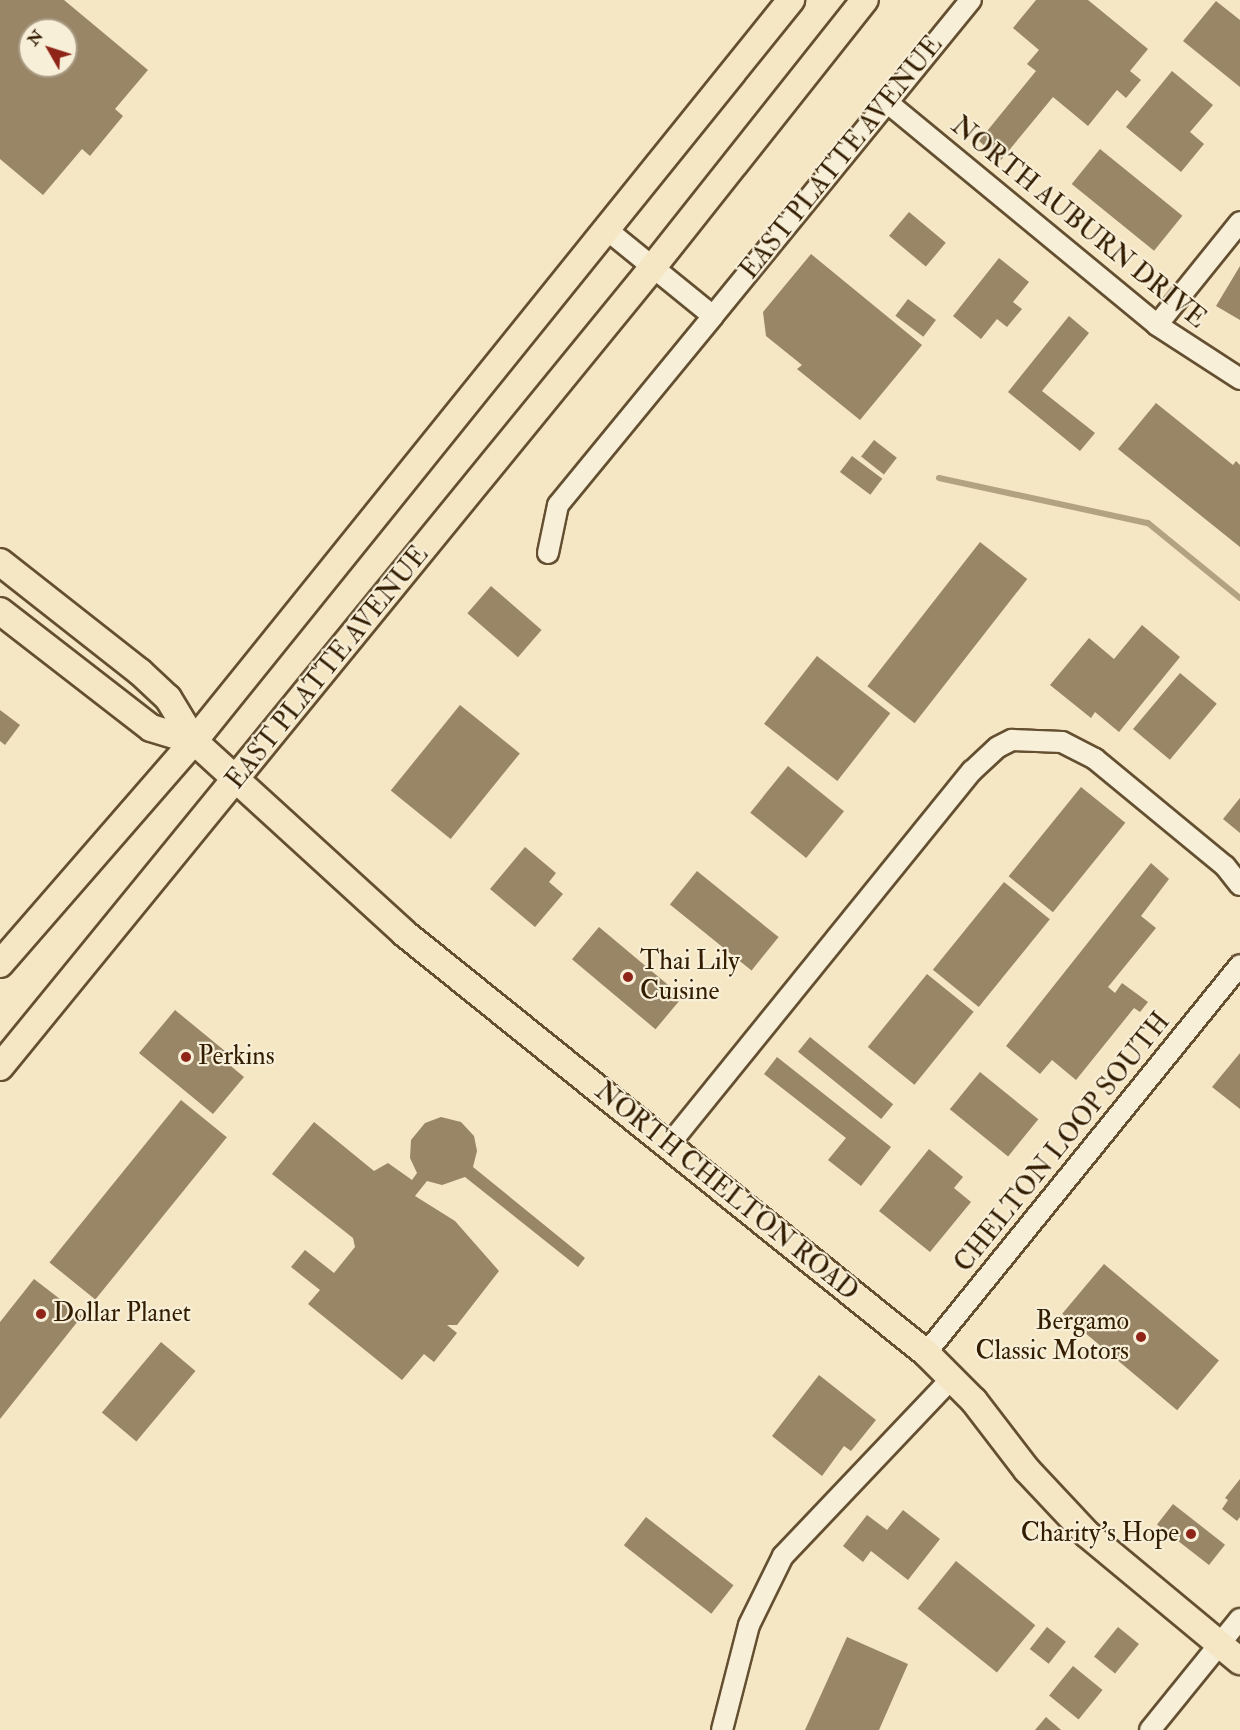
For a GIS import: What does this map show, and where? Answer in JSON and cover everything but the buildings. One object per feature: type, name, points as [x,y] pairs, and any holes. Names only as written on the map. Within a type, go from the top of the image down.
[{"type":"main road","points":[[0,964],[194,741],[791,0]]},
{"type":"main road","name":"EAST PLATTE AVENUE","points":[[0,1067],[653,267],[865,0]]},
{"type":"main road","name":"NORTH CHELTON ROAD","points":[[0,562],[140,672],[168,698],[194,741],[238,778],[404,933],[926,1353],[952,1378],[1027,1470],[1087,1534],[1240,1661]]},
{"type":"main road","name":"NORTH CHELTON ROAD","points":[[0,611],[151,728],[194,741]]},
{"type":"street","name":"EAST PLATTE AVENUE","points":[[548,553],[558,505],[971,0]]},
{"type":"street","name":"NORTH AUBURN DRIVE","points":[[888,103],[1156,325],[1240,379]]},
{"type":"street","points":[[1156,325],[1240,222]]},
{"type":"street","points":[[606,229],[713,316]]},
{"type":"street","points":[[668,1146],[972,771],[998,747],[1027,738],[1062,742],[1095,759],[1225,866],[1240,885]]},
{"type":"street","name":"CHELTON LOOP SOUTH","points":[[926,1353],[1240,965]]},
{"type":"street","points":[[722,1730],[749,1624],[770,1575],[797,1538],[952,1378]]},
{"type":"street","points":[[1150,1730],[1240,1619]]},
{"type":"waterway","points":[[939,478],[1148,523],[1240,598]]},
{"type":"place","name":"Thai Lily Cuisine","points":[[628,977]]},
{"type":"place","name":"Perkins","points":[[186,1057]]},
{"type":"place","name":"Dollar Planet","points":[[41,1314]]},
{"type":"place","name":"Bergamo Classic Motors","points":[[1141,1337]]},
{"type":"place","name":"Charity's Hope","points":[[1191,1534]]}]
